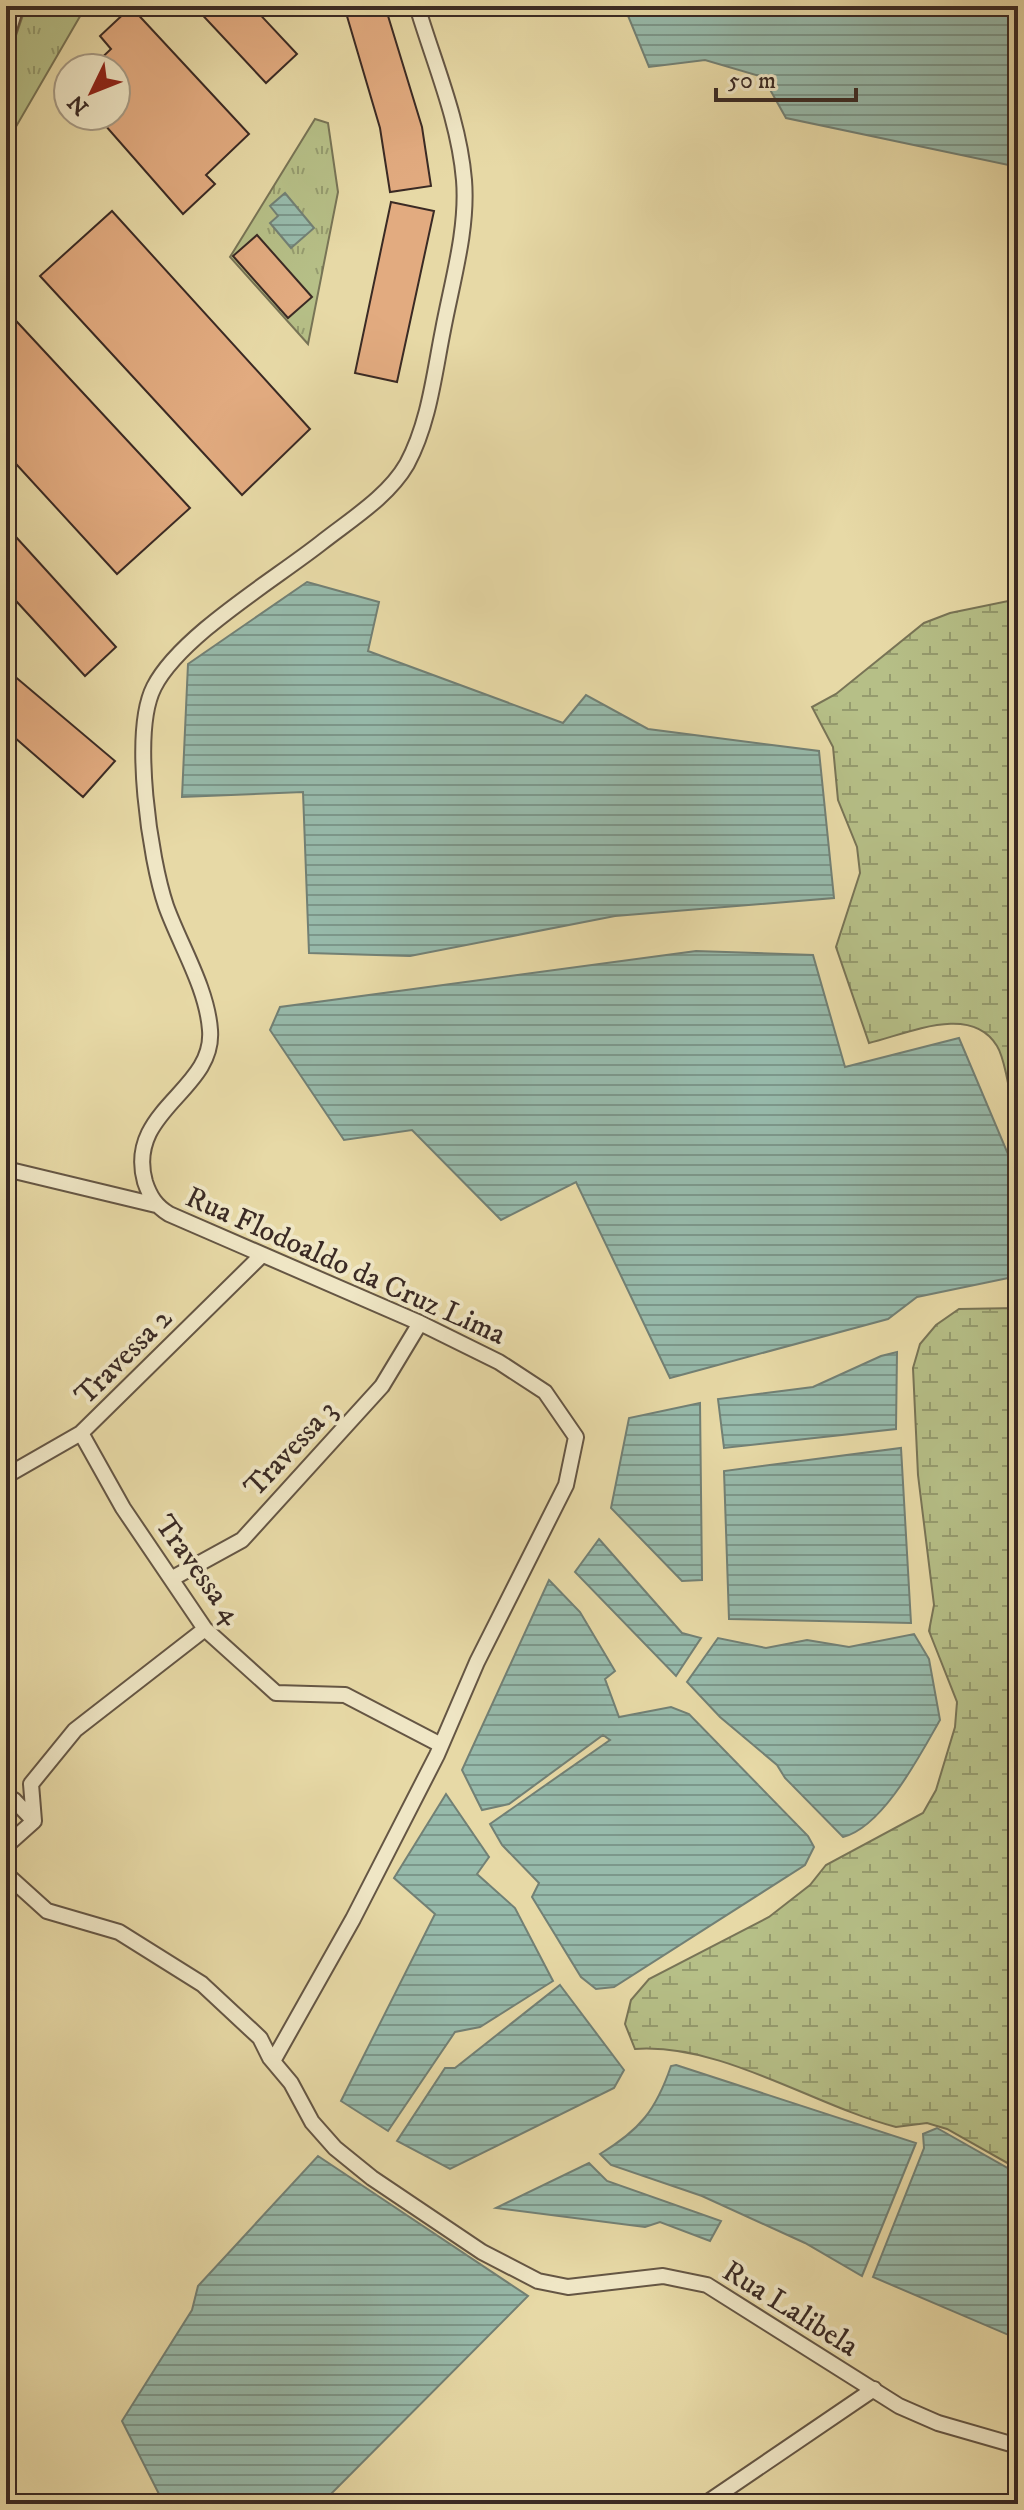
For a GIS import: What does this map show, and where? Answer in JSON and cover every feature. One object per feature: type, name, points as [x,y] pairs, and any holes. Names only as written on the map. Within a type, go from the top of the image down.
[{"type":"street","points":[[6,32],[14,6]]},
{"type":"street","name":"Rua Flodoaldo da Cruz Lima","points":[[273,2061],[359,1907],[441,1745],[494,1625],[566,1485],[576,1437],[560,1409],[536,1385],[420,1323],[186,1223],[156,1205],[143,1173],[145,1142],[155,1121],[200,1066],[210,1037],[204,1004],[155,867],[146,788],[148,703],[153,689],[177,655],[362,511],[395,481],[417,442],[427,412],[459,248],[465,182],[455,129],[417,6]]},
{"type":"street","points":[[6,1169],[156,1205]]},
{"type":"street","name":"Travessa 2","points":[[6,1476],[81,1433],[262,1255]]},
{"type":"street","name":"Travessa 3","points":[[171,1579],[242,1540],[382,1386],[420,1323]]},
{"type":"street","name":"Travessa 4","points":[[81,1433],[123,1508],[205,1629],[276,1693],[345,1695],[441,1745]]},
{"type":"street","points":[[34,1821],[31,1784],[75,1730],[205,1629]]},
{"type":"street","points":[[6,1797],[14,1800],[34,1821]]},
{"type":"street","points":[[6,1846],[34,1821]]},
{"type":"street","name":"Rua Lalibela","points":[[6,1874],[47,1911],[119,1932],[202,1984],[260,2038],[291,2083],[312,2122],[335,2148],[439,2225],[507,2266],[538,2281],[568,2287],[663,2276],[707,2285],[899,2406],[938,2423],[1018,2446]]},
{"type":"street","points":[[705,2504],[874,2389]]},
{"type":"green space","points":[[26,6],[86,6],[59,52],[52,52],[52,65],[10,137],[6,135],[6,65]]},
{"type":"green space","points":[[315,119],[328,123],[338,192],[308,344],[230,257]]},
{"type":"green space","points":[[1018,599],[1018,1138],[1001,1054],[986,1033],[971,1026],[938,1025],[869,1043],[836,947],[860,873],[857,847],[838,800],[833,747],[812,707],[836,694],[924,623],[950,613]]},
{"type":"green space","points":[[1018,1308],[1018,2169],[947,2129],[927,2123],[896,2127],[734,2065],[668,2050],[635,2049],[625,2024],[631,2000],[649,1979],[769,1917],[810,1885],[826,1865],[923,1813],[936,1790],[955,1727],[957,1702],[929,1631],[934,1605],[918,1475],[913,1368],[920,1344],[936,1325],[959,1309]]},
{"type":"shaded area","points":[[624,6],[1018,6],[1018,167],[786,118],[763,77],[705,60],[649,67]]},
{"type":"shaded area","points":[[285,193],[314,228],[291,248],[270,223],[278,216],[270,206]]},
{"type":"shaded area","points":[[307,582],[379,602],[368,651],[563,723],[586,695],[648,729],[819,751],[834,898],[615,916],[410,956],[309,953],[303,792],[182,797],[188,664]]},
{"type":"shaded area","points":[[696,951],[813,955],[845,1067],[959,1038],[1008,1154],[1018,1190],[1018,1276],[917,1297],[888,1319],[670,1378],[576,1182],[501,1220],[412,1130],[344,1140],[270,1030],[280,1007]]},
{"type":"shaded area","points":[[897,1352],[896,1429],[724,1448],[718,1399],[813,1387],[881,1356]]},
{"type":"shaded area","points":[[700,1403],[702,1580],[682,1581],[611,1508],[629,1418]]},
{"type":"shaded area","points":[[901,1448],[911,1623],[729,1619],[724,1471]]},
{"type":"shaded area","points":[[599,1539],[682,1633],[701,1638],[676,1676],[575,1572]]},
{"type":"shaded area","points":[[549,1580],[580,1612],[615,1671],[605,1679],[619,1717],[671,1707],[689,1714],[808,1836],[814,1847],[805,1865],[614,1987],[596,1989],[581,1977],[532,1897],[539,1883],[502,1845],[490,1824],[610,1740],[603,1735],[509,1804],[482,1810],[462,1770]]},
{"type":"shaded area","points":[[914,1634],[929,1659],[940,1720],[886,1805],[858,1831],[843,1837],[785,1778],[777,1765],[720,1717],[687,1682],[718,1638],[766,1648],[807,1640],[849,1647]]},
{"type":"shaded area","points":[[446,1794],[489,1857],[477,1874],[515,1908],[553,1981],[480,2027],[455,2032],[388,2131],[341,2101],[435,1914],[394,1878]]},
{"type":"shaded area","points":[[560,1985],[624,2070],[614,2088],[450,2169],[397,2141],[445,2068],[455,2068]]},
{"type":"shaded area","points":[[676,2065],[916,2143],[862,2276],[805,2243],[702,2196],[611,2165],[600,2154],[645,2118],[671,2066]]},
{"type":"shaded area","points":[[937,2128],[1018,2174],[1018,2339],[873,2277],[924,2148],[923,2134]]},
{"type":"shaded area","points":[[318,2156],[528,2296],[321,2504],[164,2504],[122,2421],[192,2310],[198,2286]]},
{"type":"shaded area","points":[[589,2163],[607,2181],[721,2221],[710,2241],[660,2222],[645,2227],[496,2208]]},
{"type":"building","points":[[194,6],[252,6],[297,54],[266,83]]},
{"type":"building","points":[[344,6],[385,6],[422,127],[431,186],[390,192],[380,128]]},
{"type":"building","points":[[131,7],[249,134],[206,175],[215,184],[183,214],[111,132],[132,132],[132,52],[108,52],[111,49],[100,36]]},
{"type":"building","points":[[391,202],[434,211],[397,382],[355,373]]},
{"type":"building","points":[[112,211],[310,429],[242,495],[40,276]]},
{"type":"building","points":[[257,235],[312,297],[288,318],[233,256]]},
{"type":"building","points":[[6,310],[190,508],[117,574],[6,453]]},
{"type":"building","points":[[6,526],[116,647],[85,676],[6,590]]},
{"type":"building","points":[[6,669],[115,761],[83,797],[6,730]]}]
